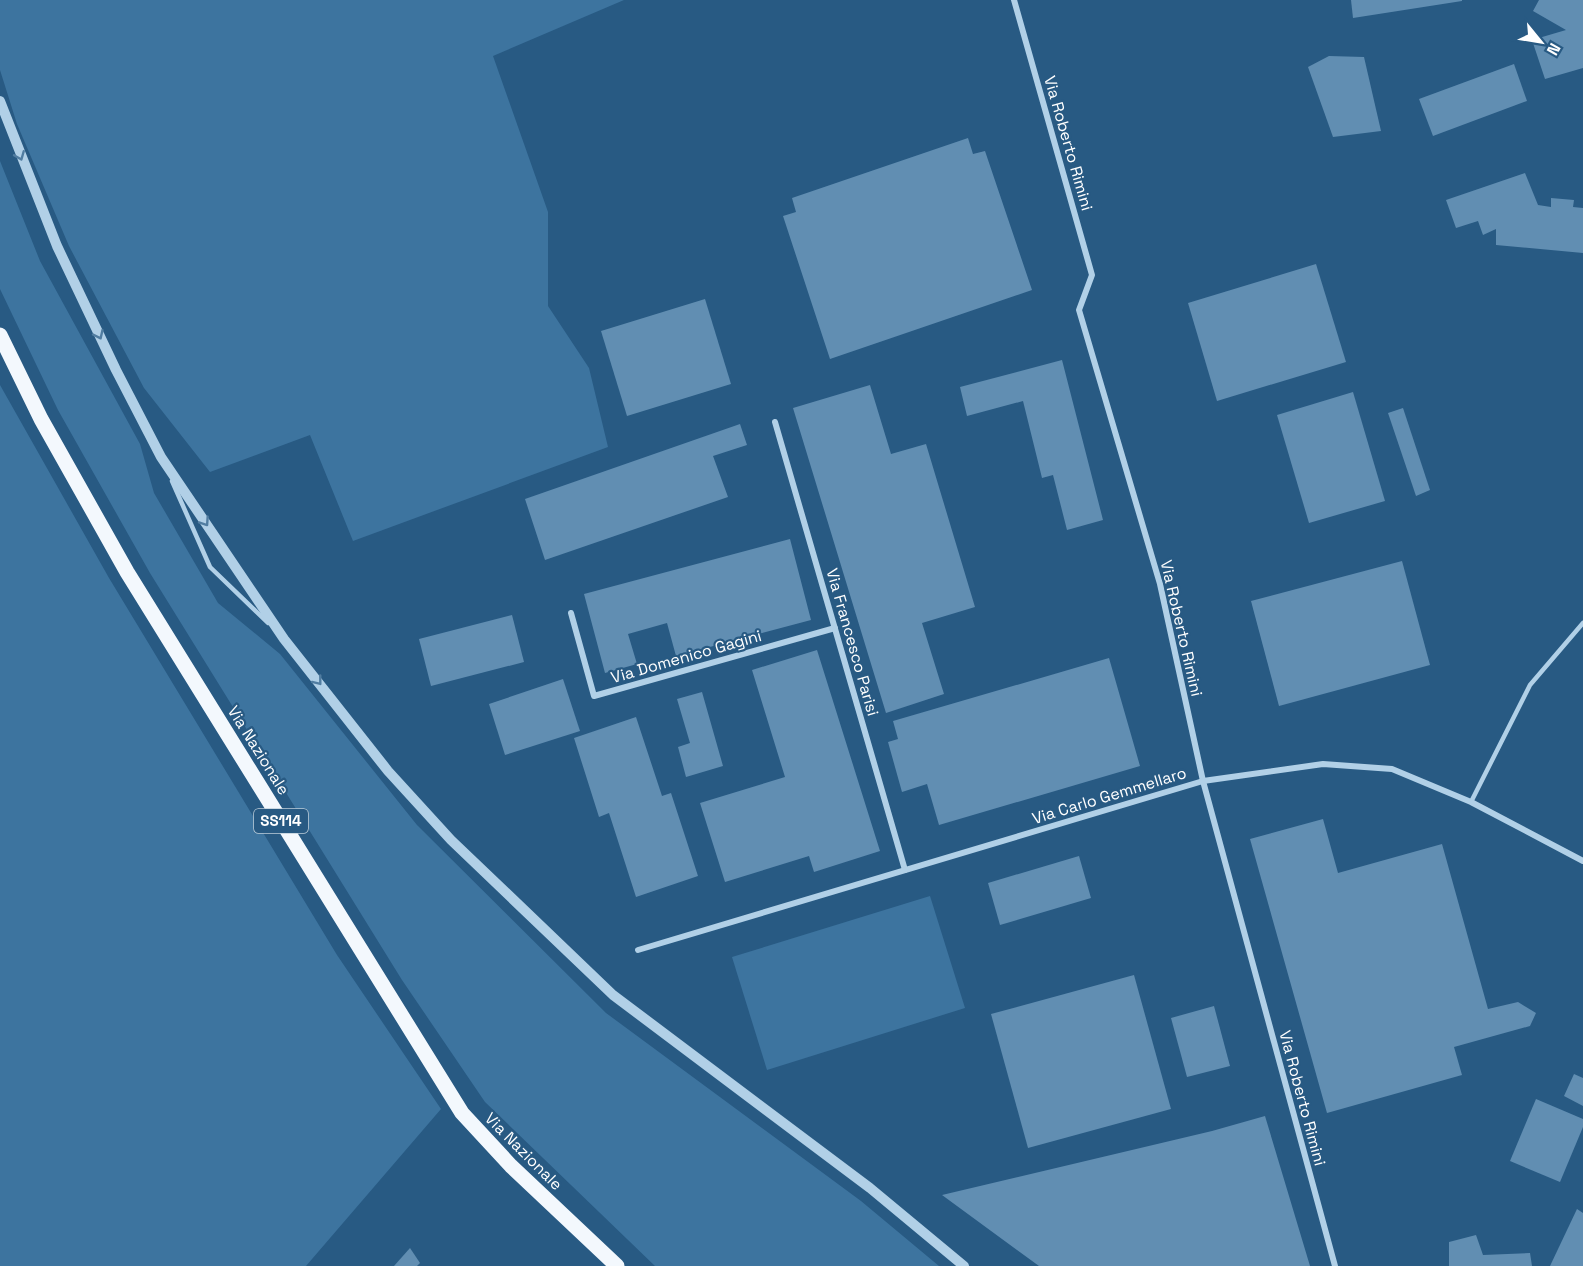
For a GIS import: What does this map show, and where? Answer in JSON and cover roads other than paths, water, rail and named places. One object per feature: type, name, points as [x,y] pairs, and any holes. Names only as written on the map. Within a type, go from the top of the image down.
[{"type":"main road","name":"Via Nazionale","points":[[0,335],[40,419],[127,572],[462,1113],[511,1166],[617,1266]]},
{"type":"street","name":"Via Roberto Rimini","points":[[1014,0],[1092,275],[1079,310],[1160,584],[1203,781],[1335,1266]]},
{"type":"street","points":[[0,101],[57,246],[116,370],[161,457],[284,639],[388,771],[443,831],[613,995],[870,1188],[964,1266]]},
{"type":"street","name":"Via Francesco Parisi","points":[[775,422],[906,870]]},
{"type":"street","name":"Via Domenico Gagini","points":[[571,613],[594,696],[835,628]]},
{"type":"street","name":"Via Carlo Gemmellaro","points":[[638,950],[1203,781],[1323,764],[1392,769],[1471,802],[1583,861]]},
{"type":"lane","points":[[161,457],[210,567],[284,639]]},
{"type":"lane","points":[[1471,802],[1530,685],[1583,623]]}]
